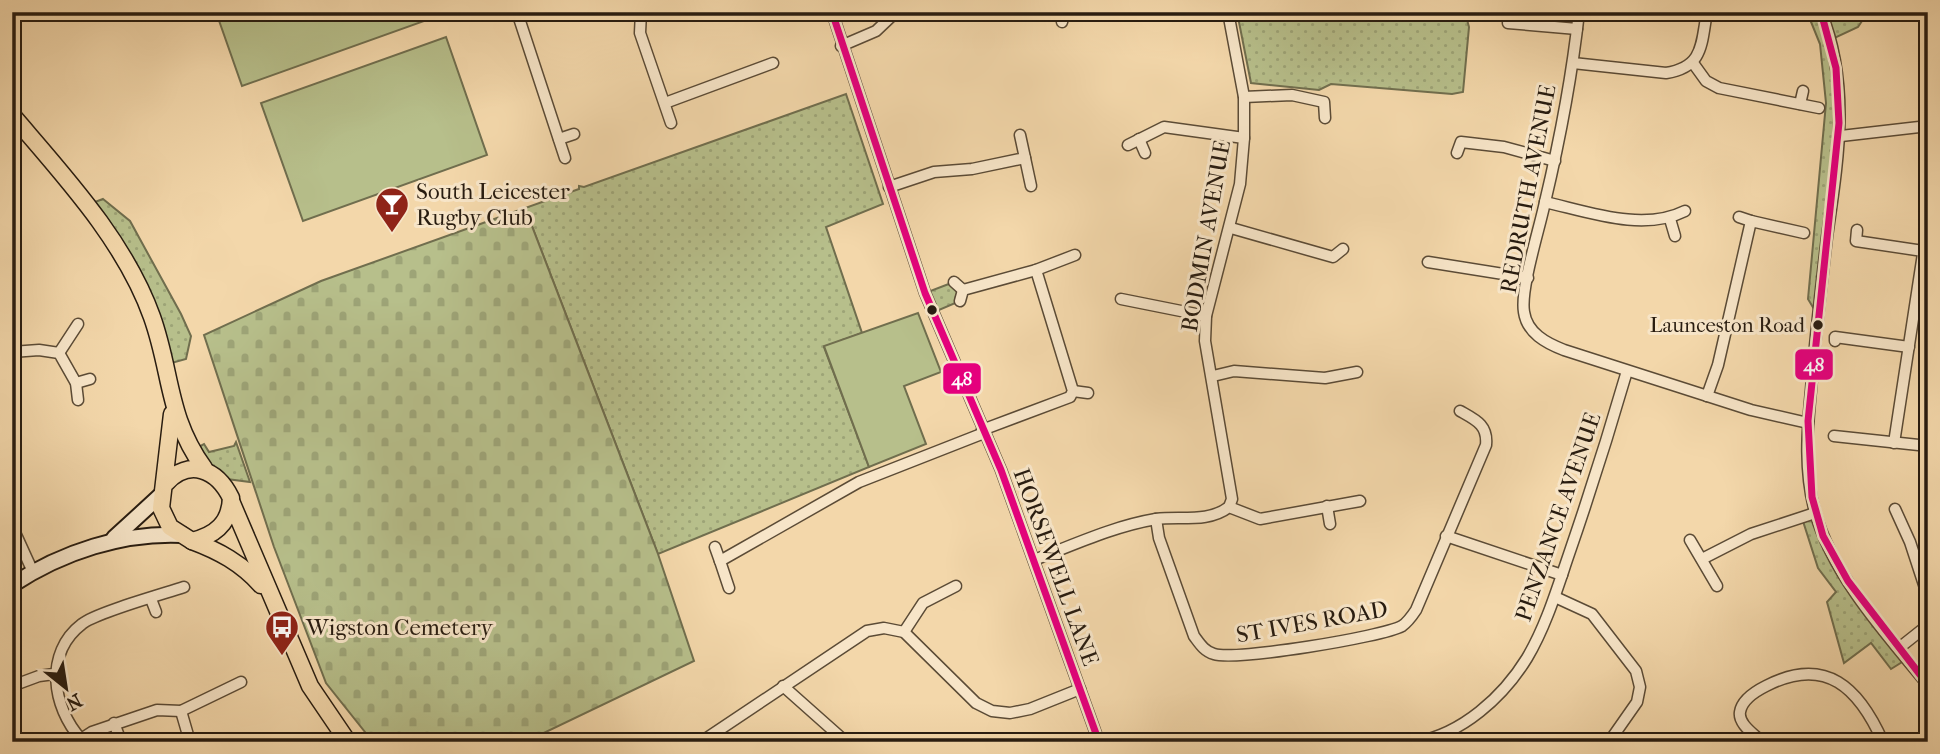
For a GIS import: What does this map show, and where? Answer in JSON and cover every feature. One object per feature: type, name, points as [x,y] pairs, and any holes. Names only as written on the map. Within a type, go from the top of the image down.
[{"type":"main road","points":[[12,115],[66,176],[118,249],[152,317],[173,407],[186,442],[204,468],[219,478],[310,686],[348,742]]},
{"type":"main road","points":[[173,407],[161,508],[170,527],[187,538],[217,550],[247,569],[270,594]]},
{"type":"main road","points":[[164,488],[186,469],[204,468]]},
{"type":"main road","points":[[187,538],[203,538],[223,525],[231,501]]},
{"type":"street","points":[[517,12],[565,158]]},
{"type":"street","points":[[641,12],[640,33],[671,123]]},
{"type":"street","name":"HORSEWELL LANE","points":[[832,12],[841,46],[932,313],[1034,560],[1099,742]]},
{"type":"street","points":[[841,46],[876,31],[896,12]]},
{"type":"street","name":"BODMIN AVENUE","points":[[1227,12],[1244,97],[1244,138],[1231,228],[1206,316],[1205,341],[1213,376],[1215,415],[1232,499],[1229,507]]},
{"type":"street","name":"REDRUTH AVENUE","points":[[1579,12],[1573,63],[1555,161],[1528,278],[1523,312],[1531,328],[1542,341],[1626,371],[1808,423]]},
{"type":"street","points":[[1573,63],[1666,73],[1680,71],[1693,63],[1698,56],[1707,12]]},
{"type":"street","points":[[1821,12],[1832,38],[1838,67],[1841,136],[1817,314],[1808,423],[1807,474],[1815,513],[1827,544],[1854,587],[1928,685]]},
{"type":"street","points":[[1508,23],[1577,29]]},
{"type":"street","points":[[665,103],[773,63]]},
{"type":"street","points":[[1693,63],[1706,81],[1718,88],[1819,108]]},
{"type":"street","points":[[1800,104],[1803,91]]},
{"type":"street","points":[[1244,97],[1292,95],[1326,100],[1325,118]]},
{"type":"street","points":[[1841,136],[1928,126]]},
{"type":"street","points":[[1128,145],[1164,127],[1244,138]]},
{"type":"street","points":[[559,139],[574,134]]},
{"type":"street","points":[[1020,135],[1031,186]]},
{"type":"street","points":[[1139,139],[1146,153]]},
{"type":"street","points":[[1457,153],[1461,142],[1504,146],[1555,161]]},
{"type":"street","points":[[889,187],[934,172],[972,170],[1025,159]]},
{"type":"street","points":[[1545,202],[1639,221],[1670,219],[1685,211]]},
{"type":"street","points":[[1739,217],[1804,233]]},
{"type":"street","points":[[1670,219],[1675,236]]},
{"type":"street","points":[[1707,396],[1718,365],[1751,220]]},
{"type":"street","points":[[1894,443],[1928,221]]},
{"type":"street","points":[[1231,228],[1333,261],[1343,248]]},
{"type":"street","points":[[1857,230],[1856,241],[1923,251]]},
{"type":"street","points":[[954,282],[961,295],[1075,255]]},
{"type":"street","points":[[1428,262],[1528,278]]},
{"type":"street","points":[[720,561],[859,482],[1070,397],[1073,391],[1036,270]]},
{"type":"street","points":[[1121,299],[1206,316]]},
{"type":"street","points":[[59,353],[78,324]]},
{"type":"street","points":[[1836,335],[1909,347]]},
{"type":"street","points":[[12,352],[40,350],[59,353]]},
{"type":"street","points":[[59,353],[76,383],[78,400]]},
{"type":"street","points":[[1213,376],[1234,371],[1325,378],[1357,372]]},
{"type":"street","name":"PENZANCE AVENUE","points":[[1416,742],[1455,729],[1506,687],[1528,657],[1555,597],[1602,460],[1626,371]]},
{"type":"street","points":[[76,383],[90,379]]},
{"type":"street","points":[[1073,391],[1088,393]]},
{"type":"street","name":"ST IVES ROAD","points":[[1156,519],[1159,538],[1194,636],[1205,650],[1229,656],[1367,636],[1401,626],[1416,610],[1486,445],[1488,433],[1482,424],[1460,411]]},
{"type":"street","points":[[1834,436],[1928,446]]},
{"type":"street","points":[[113,539],[164,488]]},
{"type":"street","points":[[1034,560],[1101,534],[1156,519],[1209,517],[1229,507],[1260,519],[1360,501]]},
{"type":"street","points":[[1327,506],[1330,524]]},
{"type":"street","points":[[1895,509],[1910,542],[1928,597]]},
{"type":"street","points":[[1702,559],[1751,534],[1815,513]]},
{"type":"street","points":[[12,526],[33,572]]},
{"type":"street","points":[[12,585],[33,572],[113,539],[147,534],[187,538]]},
{"type":"street","points":[[1446,536],[1562,575]]},
{"type":"street","points":[[1690,540],[1717,586]]},
{"type":"street","points":[[715,547],[729,588]]},
{"type":"street","points":[[904,632],[923,603],[956,586]]},
{"type":"street","points":[[184,587],[82,623],[62,649],[54,674],[64,716],[79,740],[114,723],[157,710],[181,711],[241,682]]},
{"type":"street","points":[[1555,597],[1592,614],[1636,671],[1640,687],[1637,702],[1609,742]]},
{"type":"street","points":[[151,599],[156,612]]},
{"type":"street","points":[[1899,648],[1928,625]]},
{"type":"street","points":[[701,742],[867,631],[884,628],[904,632],[976,703],[992,710],[1010,713],[1030,709],[1080,690]]},
{"type":"street","points":[[1762,742],[1741,721],[1740,711],[1747,698],[1779,679],[1794,674],[1812,673],[1837,679],[1854,694],[1872,715],[1884,742]]},
{"type":"street","points":[[12,686],[39,676],[54,674]]},
{"type":"street","points":[[783,686],[846,742]]},
{"type":"street","points":[[181,711],[190,742]]},
{"type":"street","points":[[114,723],[119,736]]},
{"type":"green space","points":[[216,12],[424,12],[427,20],[242,86]]},
{"type":"green space","points":[[1237,12],[1465,12],[1469,27],[1463,92],[1452,94],[1331,84],[1319,90],[1251,83]]},
{"type":"green space","points":[[1807,12],[1868,12],[1858,27],[1832,39],[1841,104],[1817,314],[1808,299],[1826,103],[1820,44]]},
{"type":"green space","points":[[446,37],[487,155],[303,221],[261,103]]},
{"type":"green space","points":[[846,94],[883,204],[826,227],[862,333],[824,347],[869,467],[658,554],[525,208],[579,189],[579,186],[584,187]]},
{"type":"green space","points":[[103,199],[130,221],[181,314],[191,336],[186,359],[164,365],[152,317],[87,205]]},
{"type":"green space","points":[[525,208],[658,554],[694,661],[525,742],[373,742],[326,683],[274,547],[204,335],[321,281]]},
{"type":"green space","points":[[954,282],[963,290],[960,301],[932,313],[925,293]]},
{"type":"green space","points":[[918,313],[941,372],[904,386],[926,444],[869,467],[824,346]]},
{"type":"green space","points":[[236,442],[250,482],[219,478],[191,451],[204,444],[209,452],[234,446]]},
{"type":"green space","points":[[1815,513],[1827,544],[1907,659],[1891,669],[1871,643],[1844,663],[1827,602],[1836,592],[1818,568],[1802,518]]},
{"type":"transit line","name":"48","points":[[832,12],[925,293],[1001,470],[1099,742]]},
{"type":"transit line","name":"48","points":[[1821,12],[1836,68],[1839,123],[1808,421],[1812,497],[1823,536],[1848,581],[1928,685]]},
{"type":"place","name":"South Leicester Rugby Club","points":[[392,234]]},
{"type":"place","name":"Launceston Road","points":[[1818,325]]},
{"type":"place","name":"Wigston Cemetery","points":[[282,657]]}]
